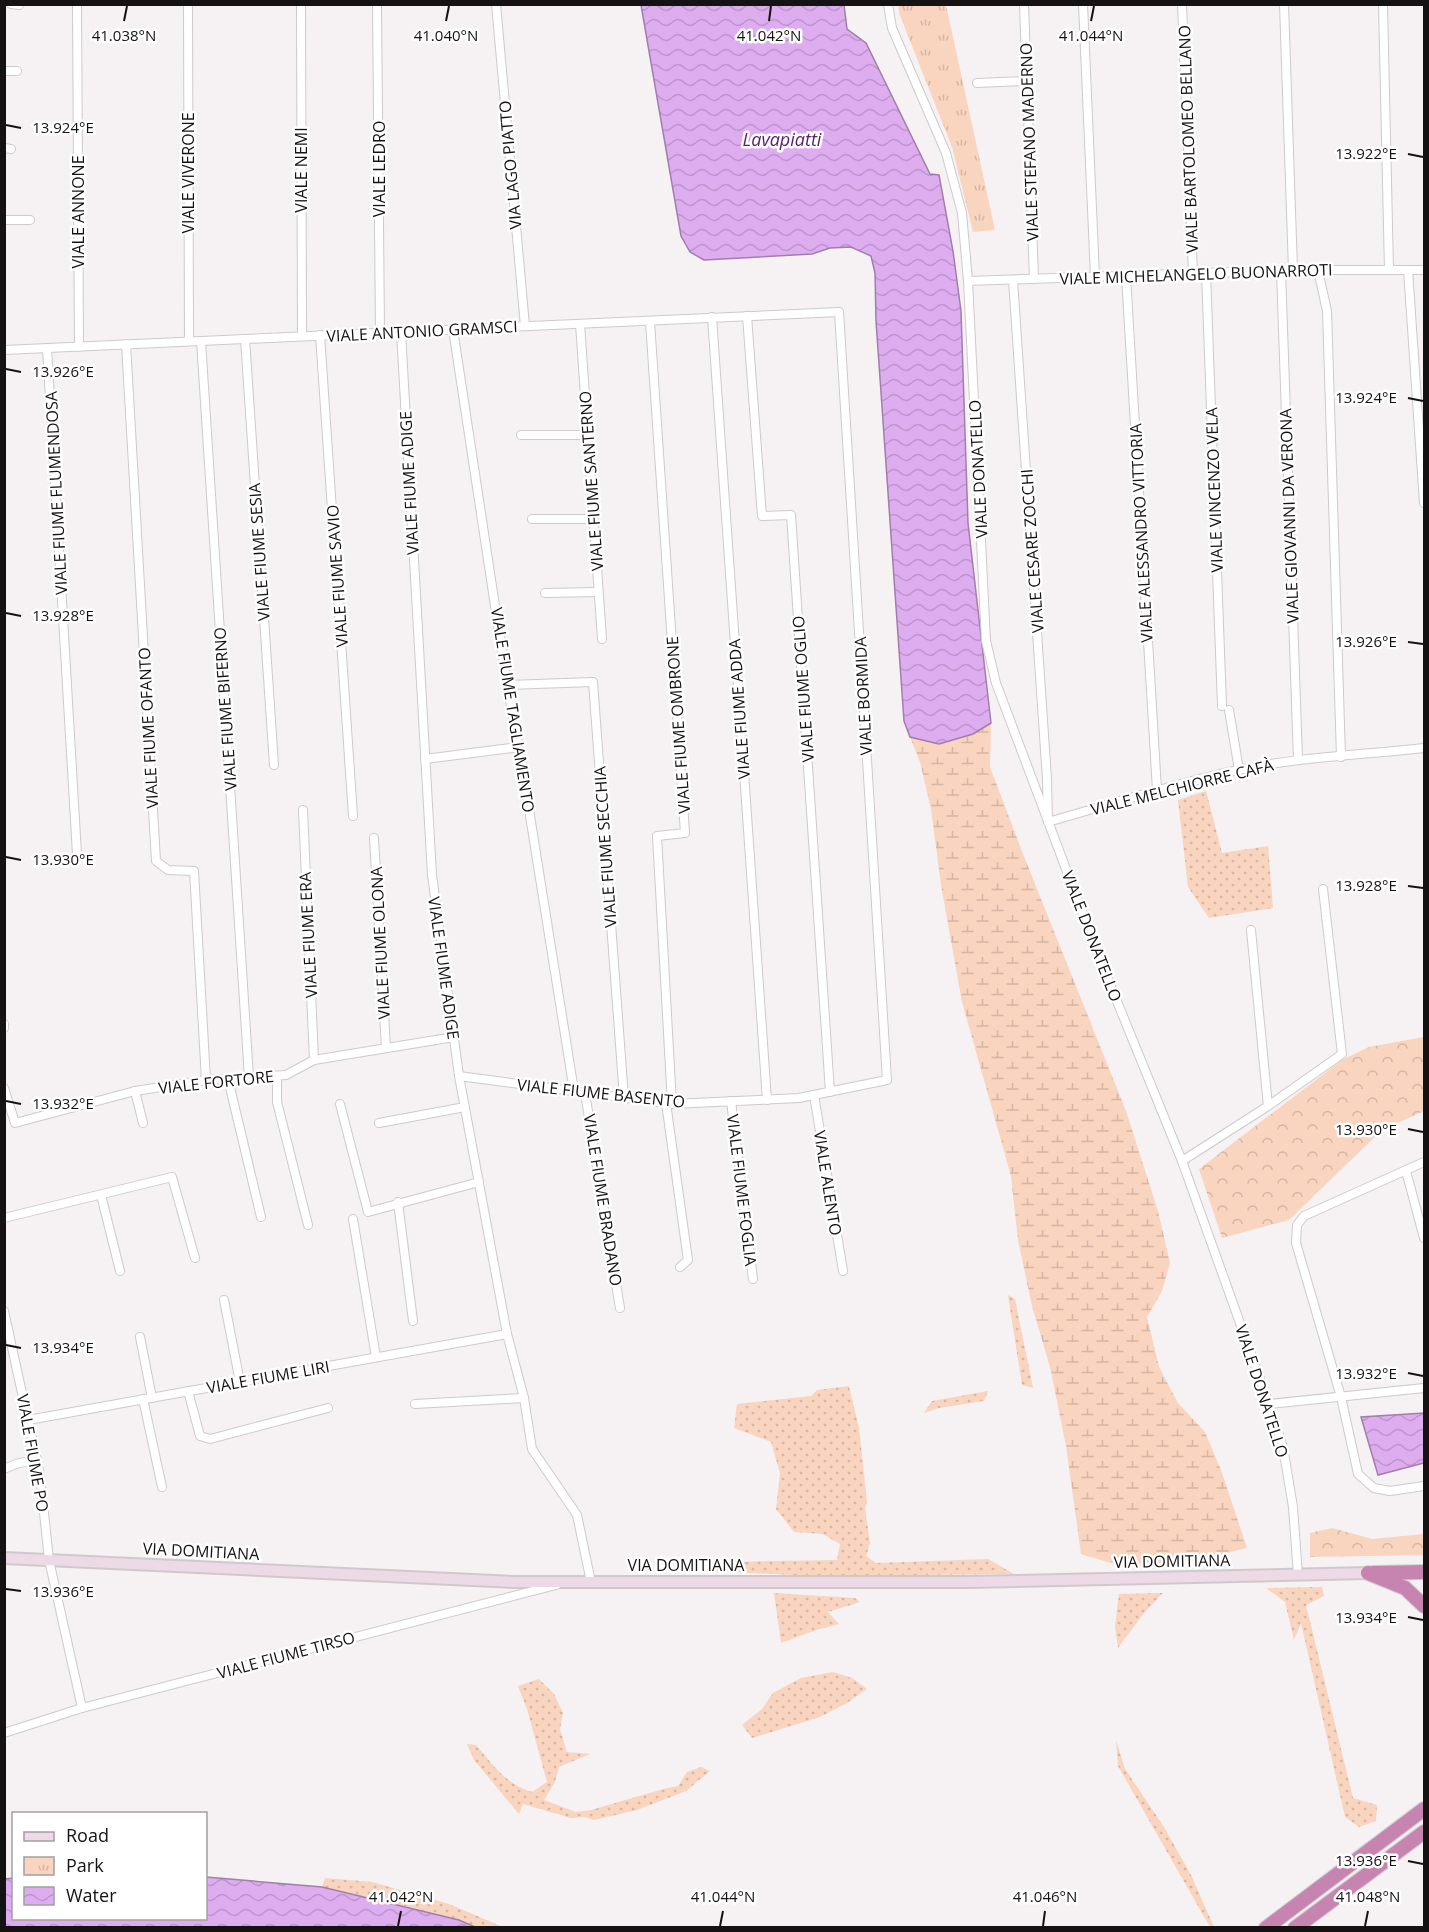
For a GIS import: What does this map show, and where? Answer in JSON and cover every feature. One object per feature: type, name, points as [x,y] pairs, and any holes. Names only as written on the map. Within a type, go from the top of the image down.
[{"type":"highway","points":[[1368,1573],[1425,1572]]},
{"type":"highway","points":[[1368,1573],[1405,1588],[1425,1606]]},
{"type":"highway","points":[[1266,1928],[1425,1809]]},
{"type":"highway","points":[[1295,1928],[1425,1832]]},
{"type":"street","points":[[11,4],[19,5]]},
{"type":"street","name":"VIALE ANNONE","points":[[77,4],[79,347]]},
{"type":"street","name":"VIALE VIVERONE","points":[[188,4],[189,342]]},
{"type":"street","name":"VIALE NEMI","points":[[301,4],[302,336]]},
{"type":"street","name":"VIALE LEDRO","points":[[378,4],[380,333]]},
{"type":"street","name":"VIA LAGO PIATTO","points":[[496,4],[525,326]]},
{"type":"street","name":"VIALE DONATELLO","points":[[888,4],[892,28],[946,153],[962,213],[968,281],[987,641],[996,683],[1101,962],[1182,1161],[1269,1404],[1283,1446],[1293,1507],[1298,1575]]},
{"type":"street","name":"VIALE STEFANO MADERNO","points":[[1024,4],[1034,279]]},
{"type":"street","points":[[1083,4],[1095,277]]},
{"type":"street","name":"VIALE BARTOLOMEO BELLANO","points":[[1182,4],[1193,274]]},
{"type":"street","points":[[1284,4],[1293,270]]},
{"type":"street","points":[[1383,4],[1389,270]]},
{"type":"street","points":[[4,71],[17,71]]},
{"type":"street","points":[[977,83],[1026,81]]},
{"type":"street","points":[[4,220],[30,220]]},
{"type":"street","name":"VIALE MICHELANGELO BUONARROTI","points":[[968,281],[1293,270],[1425,270]]},
{"type":"street","points":[[1318,270],[1327,310],[1341,757]]},
{"type":"street","points":[[1408,270],[1425,502]]},
{"type":"street","name":"VIALE GIOVANNI DA VERONA","points":[[1281,271],[1298,760]]},
{"type":"street","name":"VIALE VINCENZO VELA","points":[[1206,273],[1226,708],[1239,770]]},
{"type":"street","name":"VIALE ALESSANDRO VITTORIA","points":[[1126,276],[1157,790]]},
{"type":"street","name":"VIALE CESARE ZOCCHI","points":[[1013,280],[1048,822]]},
{"type":"street","name":"VIALE ANTONIO GRAMSCI","points":[[4,350],[839,312]]},
{"type":"street","name":"VIALE BORMIDA","points":[[839,312],[886,1080]]},
{"type":"street","name":"VIALE FIUME OGLIO","points":[[747,316],[762,516],[791,515],[830,1092]]},
{"type":"street","name":"VIALE FIUME ADDA","points":[[712,318],[767,1100]]},
{"type":"street","name":"VIALE FIUME OMBRONE","points":[[650,322],[685,833],[657,836],[669,1104]]},
{"type":"street","name":"VIALE FIUME SANTERNO","points":[[580,324],[602,639]]},
{"type":"street","name":"VIALE FIUME TAGLIAMENTO","points":[[453,329],[507,685],[574,1091]]},
{"type":"street","name":"VIALE FIUME ADIGE","points":[[401,332],[432,875],[453,1037],[507,1334],[524,1398],[532,1449],[577,1515],[591,1582]]},
{"type":"street","name":"VIALE FIUME SAVIO","points":[[321,335],[353,816]]},
{"type":"street","name":"VIALE FIUME SESIA","points":[[245,339],[274,765]]},
{"type":"street","name":"VIALE FIUME BIFERNO","points":[[201,341],[249,1077]]},
{"type":"street","name":"VIALE FIUME OFANTO","points":[[126,344],[156,861],[168,870],[194,871],[206,1080]]},
{"type":"street","name":"VIALE FIUME FLUMENDOSA","points":[[47,348],[77,854]]},
{"type":"street","points":[[521,435],[589,435]]},
{"type":"street","points":[[531,519],[594,519]]},
{"type":"street","points":[[545,593],[598,592]]},
{"type":"street","name":"VIALE FIUME SECCHIA","points":[[507,685],[593,682],[624,1098]]},
{"type":"street","points":[[425,759],[519,747]]},
{"type":"street","name":"VIALE MELCHIORRE CAFÀ","points":[[1048,822],[1157,790],[1239,770],[1298,760],[1425,748]]},
{"type":"street","name":"VIALE FIUME ERA","points":[[303,810],[314,1060]]},
{"type":"street","name":"VIALE FIUME OLONA","points":[[374,838],[386,1048]]},
{"type":"street","points":[[1182,1161],[1268,1106],[1342,1054],[1323,889]]},
{"type":"street","points":[[1251,930],[1268,1106]]},
{"type":"street","name":"VIALE FORTORE","points":[[4,1088],[15,1123],[135,1091],[206,1080],[286,1075],[314,1060],[453,1037]]},
{"type":"street","points":[[277,1076],[277,1102],[308,1225]]},
{"type":"street","name":"VIALE FIUME BASENTO","points":[[459,1076],[669,1104],[799,1098],[886,1080]]},
{"type":"street","points":[[228,1079],[261,1217]]},
{"type":"street","points":[[135,1091],[143,1123]]},
{"type":"street","name":"VIALE FIUME BRADANO","points":[[585,1093],[620,1308]]},
{"type":"street","name":"VIALE ALENTO","points":[[814,1095],[843,1271]]},
{"type":"street","name":"VIALE FIUME FOGLIA","points":[[731,1101],[753,1279]]},
{"type":"street","points":[[340,1104],[368,1212],[398,1202],[479,1182]]},
{"type":"street","points":[[669,1104],[688,1260],[680,1267]]},
{"type":"street","points":[[379,1123],[465,1107]]},
{"type":"street","points":[[1425,1162],[1304,1216],[1297,1225],[1296,1243],[1341,1397],[1358,1474],[1374,1488],[1390,1491],[1425,1486]]},
{"type":"street","points":[[1406,1171],[1425,1238]]},
{"type":"street","points":[[4,1218],[172,1177],[195,1258]]},
{"type":"street","points":[[101,1195],[120,1271]]},
{"type":"street","points":[[398,1202],[413,1321]]},
{"type":"street","points":[[353,1219],[376,1357]]},
{"type":"street","points":[[224,1300],[240,1382]]},
{"type":"street","name":"VIALE FIUME PO","points":[[4,1311],[37,1459],[49,1560],[82,1708]]},
{"type":"street","name":"VIALE FIUME LIRI","points":[[28,1420],[507,1334]]},
{"type":"street","points":[[141,1337],[152,1398]]},
{"type":"street","points":[[1269,1404],[1425,1388]]},
{"type":"street","points":[[188,1391],[200,1436],[210,1439],[328,1408]]},
{"type":"street","points":[[415,1404],[524,1398]]},
{"type":"street","points":[[143,1399],[162,1487]]},
{"type":"street","points":[[4,1469],[37,1459]]},
{"type":"street","name":"VIA DOMITIANA","points":[[4,1558],[514,1582],[970,1582],[1368,1573]]},
{"type":"street","name":"VIALE FIUME TIRSO","points":[[4,1733],[82,1708],[569,1582]]},
{"type":"green space","points":[[898,5],[946,5],[995,230],[973,232],[952,147],[899,13]]},
{"type":"green space","points":[[991,723],[990,767],[1126,1111],[1158,1211],[1170,1263],[1162,1291],[1147,1317],[1159,1367],[1178,1403],[1205,1432],[1221,1470],[1247,1548],[1187,1563],[1114,1564],[1081,1554],[1066,1446],[1050,1367],[1032,1306],[1018,1240],[1011,1176],[962,1002],[941,885],[931,809],[920,762],[910,737],[939,744],[973,734]]},
{"type":"green space","points":[[1206,791],[1222,853],[1268,846],[1273,908],[1209,918],[1188,887],[1178,800]]},
{"type":"green space","points":[[1424,1037],[1424,1111],[1382,1130],[1289,1220],[1222,1238],[1199,1169],[1342,1060],[1369,1047]]},
{"type":"green space","points":[[1008,1295],[1015,1299],[1033,1388],[1022,1385]]},
{"type":"green space","points":[[849,1386],[859,1428],[867,1501],[865,1508],[870,1543],[866,1556],[876,1563],[988,1559],[1014,1574],[814,1576],[708,1571],[727,1562],[837,1560],[840,1544],[823,1534],[794,1532],[776,1509],[780,1473],[771,1442],[734,1428],[737,1404],[811,1396],[817,1390]]},
{"type":"green space","points":[[988,1391],[984,1401],[939,1408],[924,1413],[932,1401]]},
{"type":"green space","points":[[1332,1528],[1372,1539],[1424,1534],[1424,1555],[1310,1557],[1310,1533]]},
{"type":"green space","points":[[1322,1587],[1324,1596],[1306,1605],[1353,1798],[1377,1805],[1376,1821],[1359,1827],[1345,1817],[1301,1623],[1294,1640],[1285,1602],[1266,1588]]},
{"type":"green space","points":[[774,1593],[855,1598],[860,1602],[828,1612],[839,1624],[781,1643]]},
{"type":"green space","points":[[1163,1593],[1144,1613],[1118,1648],[1115,1626],[1119,1594]]},
{"type":"green space","points":[[833,1672],[852,1678],[867,1689],[820,1717],[752,1738],[742,1725],[762,1709],[773,1693],[801,1678]]},
{"type":"green space","points":[[539,1679],[554,1694],[563,1713],[560,1729],[567,1752],[590,1754],[559,1767],[555,1782],[544,1800],[576,1812],[591,1810],[678,1786],[687,1772],[701,1767],[710,1771],[686,1791],[637,1810],[594,1820],[585,1817],[571,1818],[523,1804],[519,1814],[474,1760],[467,1744],[476,1745],[508,1780],[523,1789],[532,1792],[547,1782],[527,1709],[518,1686]]},
{"type":"green space","points":[[1116,1740],[1125,1769],[1164,1827],[1191,1875],[1214,1927],[1210,1927],[1118,1766]]},
{"type":"green space","points":[[325,1878],[372,1882],[449,1904],[503,1927],[475,1927],[459,1920],[322,1887]]},
{"type":"water","name":"Lavapiatti","points":[[641,5],[844,5],[847,29],[866,43],[930,174],[939,175],[961,311],[968,523],[991,723],[973,734],[939,744],[910,737],[904,721],[876,321],[875,273],[871,256],[851,247],[830,248],[812,254],[704,260],[690,252],[681,236]]},
{"type":"water","points":[[1424,1413],[1424,1463],[1378,1475],[1361,1417]]},
{"type":"water","points":[[207,1877],[322,1887],[459,1920],[475,1927],[5,1927],[5,1879],[12,1878],[12,1920],[207,1920]]}]
